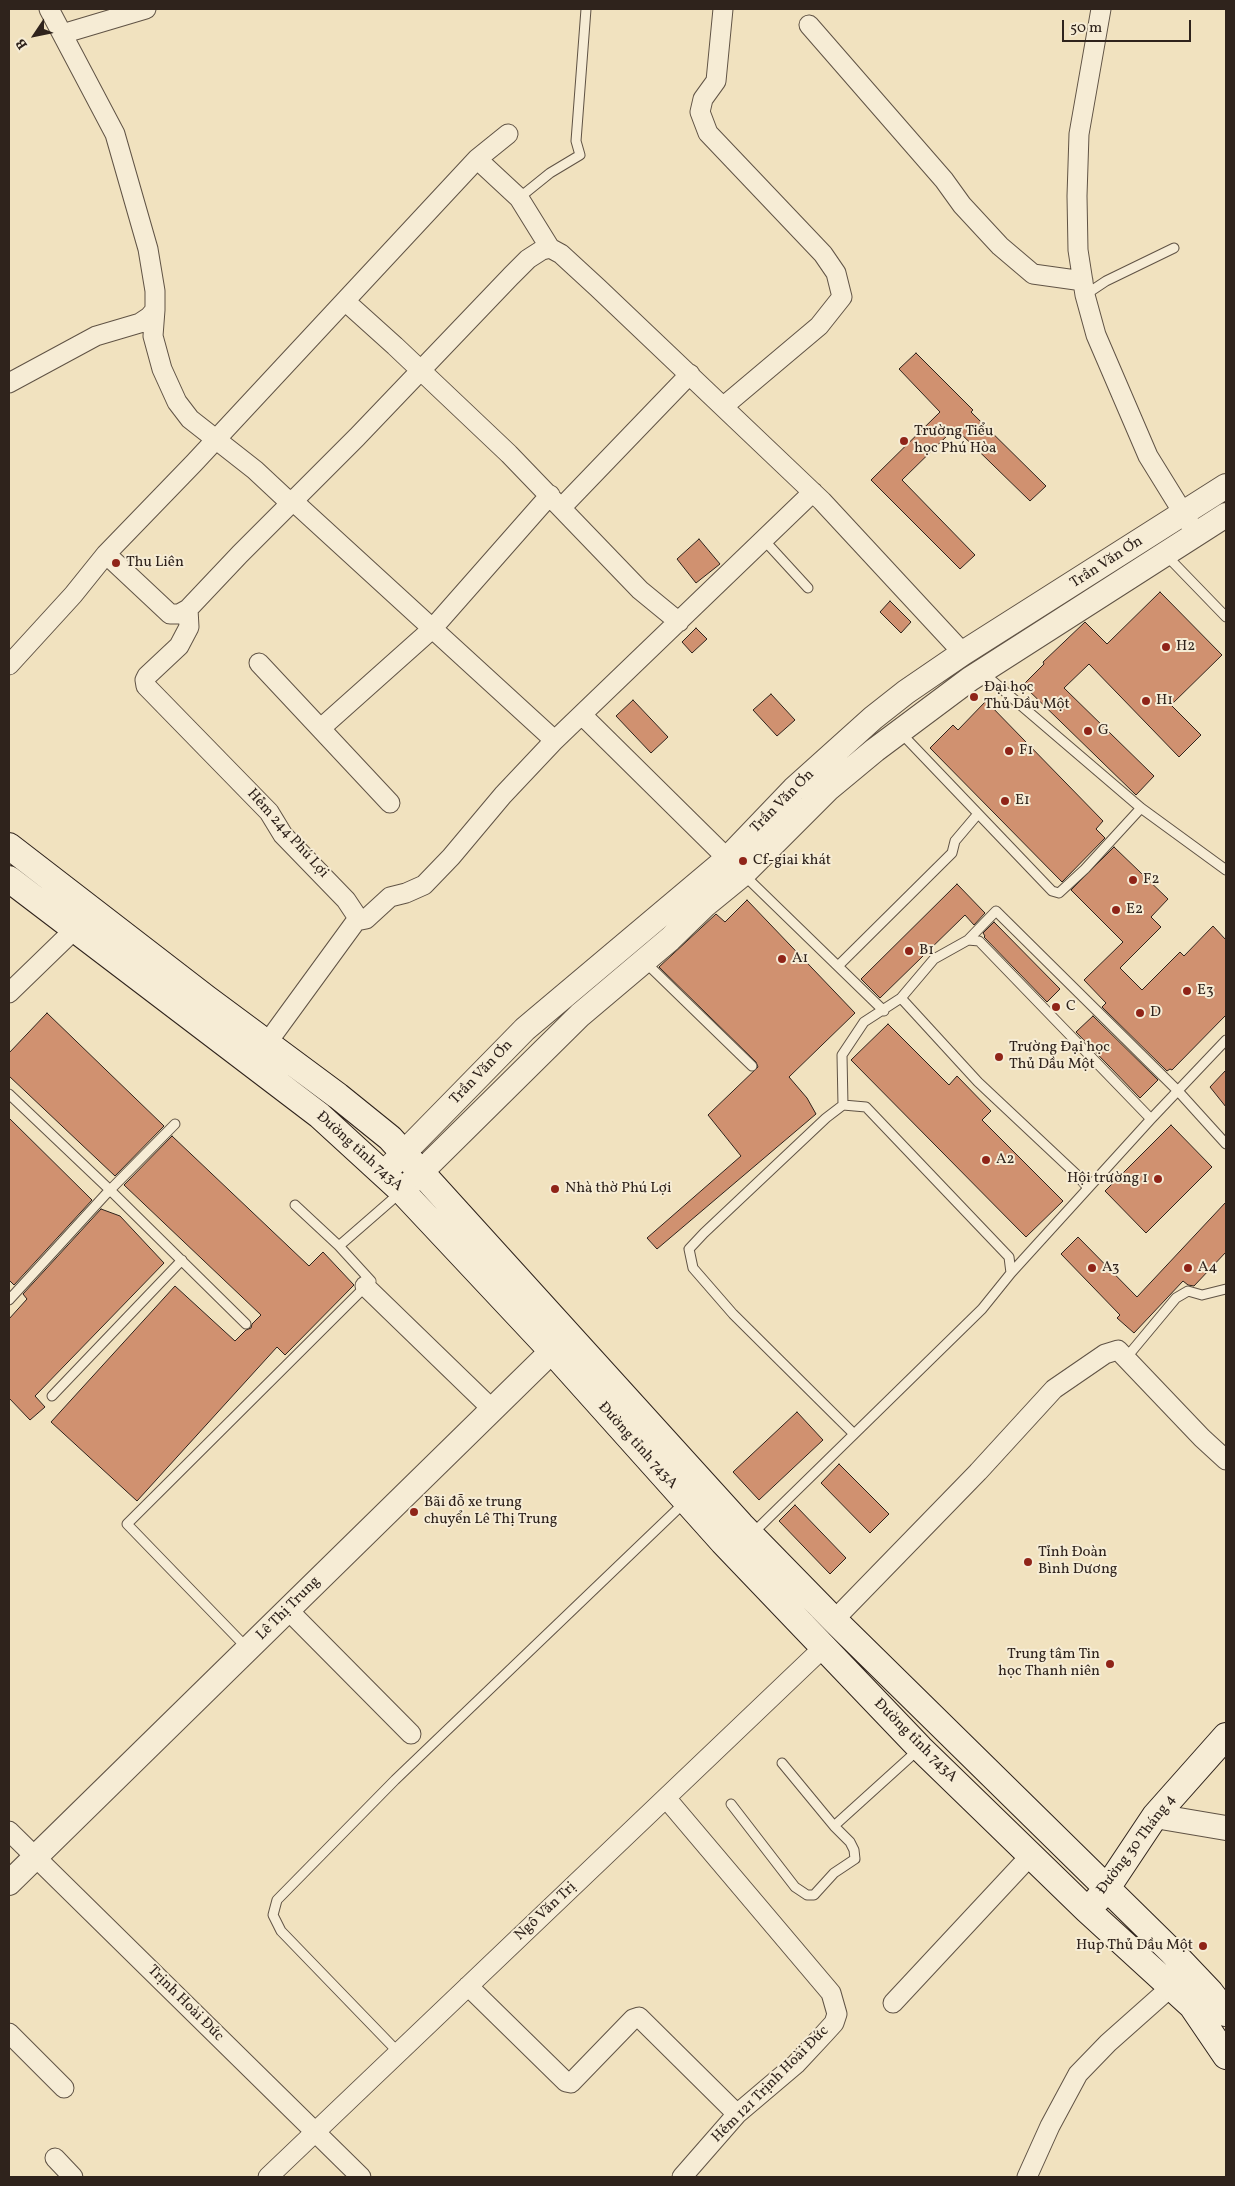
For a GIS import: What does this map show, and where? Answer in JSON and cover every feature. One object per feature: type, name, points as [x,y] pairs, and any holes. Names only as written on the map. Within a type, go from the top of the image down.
[{"type":"main road","name":"Đường tỉnh 743A","points":[[9,846],[338,1096],[390,1138],[421,1171],[686,1501],[723,1542],[920,1748],[1087,1910],[1192,2006],[1226,2056]]},
{"type":"main road","name":"Đường tỉnh 743A","points":[[9,879],[319,1115],[402,1191],[560,1343],[834,1620],[1108,1888],[1198,1979],[1226,2013]]},
{"type":"main road","name":"Đường 30 Tháng 4","points":[[1087,1910],[1108,1888],[1155,1816],[1226,1736]]},
{"type":"street","points":[[49,9],[115,134],[148,249],[155,291],[153,336],[162,369],[181,408],[215,440],[255,470],[285,498],[293,501],[552,738],[553,742]]},
{"type":"street","points":[[62,34],[146,9]]},
{"type":"street","points":[[723,9],[716,81],[703,99],[700,112],[708,133],[823,254],[836,273],[842,297],[819,326],[724,406]]},
{"type":"street","points":[[1101,9],[1079,134],[1078,250],[1084,288],[1096,335],[1121,396],[1148,456],[1190,524]]},
{"type":"street","points":[[809,25],[944,180],[962,205],[1000,246],[1034,274],[1084,288]]},
{"type":"street","points":[[9,665],[73,595],[106,554],[477,159],[508,134]]},
{"type":"street","points":[[477,159],[520,198],[550,248],[562,254],[813,492],[964,653]]},
{"type":"street","points":[[106,554],[170,614],[178,614],[188,609],[528,259],[542,250],[550,248]]},
{"type":"street","points":[[345,301],[460,407],[556,501],[640,590],[679,622]]},
{"type":"street","points":[[9,383],[96,336],[140,323],[149,318],[155,310]]},
{"type":"street","points":[[321,728],[432,629],[556,501],[690,374]]},
{"type":"street","name":"Trần Văn Ơn","points":[[383,1174],[525,1029],[735,866],[899,732],[982,672],[1165,554],[1226,486]]},
{"type":"street","points":[[267,1043],[356,921],[366,918],[390,897],[406,894],[424,885],[451,857],[503,795],[553,742],[813,492]]},
{"type":"street","name":"Trần Văn Ơn","points":[[402,1191],[580,1015],[670,939],[705,905],[783,800],[843,744],[906,692],[964,653],[1190,524],[1226,514]]},
{"type":"street","name":"Hẻm 244 Phú Lợi","points":[[188,609],[189,626],[179,646],[147,676],[145,680],[146,686],[269,812],[283,835],[346,900],[356,914],[356,921]]},
{"type":"street","points":[[260,663],[390,803]]},
{"type":"street","points":[[582,715],[735,866]]},
{"type":"street","points":[[9,993],[74,930],[90,908]]},
{"type":"street","points":[[366,1286],[492,1410]]},
{"type":"street","name":"Lê Thị Trung","points":[[9,1883],[560,1343]]},
{"type":"street","points":[[834,1620],[978,1472],[1054,1389],[1105,1354],[1118,1350],[1202,1438],[1226,1460]]},
{"type":"street","points":[[288,1610],[411,1734]]},
{"type":"street","name":"Ngô Văn Trị","points":[[268,2177],[314,2131],[824,1647]]},
{"type":"street","name":"Hẻm 121 Trịnh Hoài Đức","points":[[666,1798],[831,1993],[837,2014],[834,2023],[796,2064],[737,2114],[682,2177]]},
{"type":"street","points":[[1155,1816],[1226,1828]]},
{"type":"street","name":"Trịnh Hoài Đức","points":[[9,1831],[361,2177]]},
{"type":"street","points":[[893,2003],[1031,1855]]},
{"type":"street","points":[[468,1986],[566,2082],[571,2083],[633,2019],[639,2018],[737,2114]]},
{"type":"street","points":[[1027,2177],[1050,2126],[1078,2074],[1108,2043],[1171,1987]]},
{"type":"street","points":[[9,2032],[64,2088]]},
{"type":"street","points":[[55,2158],[73,2177]]},
{"type":"lane","points":[[520,198],[550,173],[580,155],[576,141],[586,9]]},
{"type":"lane","points":[[1084,288],[1106,281],[1174,248]]},
{"type":"lane","points":[[764,540],[808,588]]},
{"type":"lane","points":[[1165,554],[1226,617]]},
{"type":"lane","points":[[982,672],[1141,808],[1226,870]]},
{"type":"lane","points":[[899,732],[1037,878],[1052,891],[1060,892],[1085,869],[1141,808]]},
{"type":"lane","points":[[838,966],[952,853],[955,841],[978,815]]},
{"type":"lane","points":[[735,866],[884,1011]]},
{"type":"lane","points":[[843,1105],[842,1055],[864,1022],[884,1011],[901,998],[934,958],[968,940],[996,911],[1178,1090],[1226,1144]]},
{"type":"lane","points":[[968,940],[980,941],[1151,1119]]},
{"type":"lane","points":[[644,961],[752,1066]]},
{"type":"lane","points":[[901,998],[978,1082],[1076,1174],[1088,1188]]},
{"type":"lane","points":[[751,1535],[982,1309],[1088,1188],[1226,1040]]},
{"type":"lane","points":[[9,1094],[246,1324]]},
{"type":"lane","points":[[854,1434],[733,1314],[694,1268],[689,1249],[826,1118],[843,1105],[866,1107],[1009,1258],[1011,1274]]},
{"type":"lane","points":[[9,1299],[110,1190],[175,1124]]},
{"type":"lane","points":[[339,1246],[402,1191]]},
{"type":"lane","points":[[248,1649],[127,1524],[371,1280],[339,1246],[295,1205]]},
{"type":"lane","points":[[52,1396],[182,1260]]},
{"type":"lane","points":[[1126,1358],[1176,1298],[1188,1291],[1202,1295],[1226,1289]]},
{"type":"lane","points":[[398,2052],[281,1930],[273,1915],[277,1900],[395,1780],[686,1501]]},
{"type":"lane","points":[[834,1826],[920,1748]]},
{"type":"lane","points":[[732,1804],[795,1886],[807,1895],[814,1894],[834,1873],[855,1859],[854,1850],[850,1842],[834,1826],[782,1763]]},
{"type":"building","points":[[916,353],[973,410],[971,412],[1046,486],[1030,501],[955,428],[902,480],[975,555],[960,569],[871,480],[940,412],[899,369]]},
{"type":"building","points":[[699,539],[720,564],[696,583],[677,559]]},
{"type":"building","points":[[1160,592],[1222,655],[1171,705],[1201,735],[1179,757],[1089,664],[1064,688],[1154,776],[1136,795],[1023,685],[1044,664],[1043,662],[1085,622],[1107,644]]},
{"type":"building","points":[[890,601],[911,622],[901,633],[880,612]]},
{"type":"building","points":[[696,628],[707,639],[692,653],[682,642]]},
{"type":"building","points":[[771,694],[795,720],[777,736],[753,710]]},
{"type":"building","points":[[633,700],[668,737],[651,753],[616,716]]},
{"type":"building","points":[[986,701],[1103,821],[1096,829],[1105,838],[1062,882],[930,748],[953,725],[958,730]]},
{"type":"building","points":[[1114,847],[1168,899],[1151,917],[1161,927],[1120,968],[1142,990],[1180,952],[1184,956],[1213,926],[1226,940],[1226,1015],[1172,1070],[1167,1071],[1102,1007],[1106,1003],[1084,980],[1123,942],[1071,890]]},
{"type":"building","name":"B1","points":[[957,884],[985,913],[974,925],[965,915],[880,998],[861,979]]},
{"type":"building","points":[[747,900],[855,1013],[789,1077],[807,1098],[816,1114],[657,1249],[647,1238],[741,1156],[708,1115],[758,1067],[756,1062],[659,967],[716,914],[725,922]]},
{"type":"building","points":[[994,922],[1060,989],[1047,1002],[984,937],[983,933]]},
{"type":"building","points":[[47,1013],[164,1126],[115,1176],[9,1076],[9,1053]]},
{"type":"building","points":[[1093,1016],[1158,1080],[1140,1098],[1076,1032]]},
{"type":"building","name":"A2","points":[[888,1024],[949,1085],[957,1076],[991,1111],[982,1120],[1063,1201],[1026,1237],[851,1060]]},
{"type":"building","points":[[1226,1070],[1226,1107],[1210,1087]]},
{"type":"building","points":[[9,1118],[92,1200],[14,1285],[9,1280]]},
{"type":"building","name":"Hội trường 1","points":[[1171,1125],[1212,1167],[1146,1233],[1105,1191]]},
{"type":"building","points":[[172,1136],[309,1266],[323,1252],[354,1285],[285,1355],[277,1347],[137,1501],[51,1422],[175,1286],[235,1341],[246,1330],[251,1328],[252,1324],[261,1315],[124,1185]]},
{"type":"building","name":"A4","points":[[1226,1202],[1226,1252],[1194,1286],[1188,1285],[1183,1281],[1134,1333],[1117,1318],[1120,1315],[1061,1254],[1078,1237],[1137,1297]]},
{"type":"building","points":[[101,1209],[120,1216],[164,1263],[35,1396],[45,1407],[30,1420],[9,1398],[9,1319],[27,1299],[23,1294]]},
{"type":"building","points":[[797,1412],[823,1440],[759,1500],[733,1472]]},
{"type":"building","points":[[839,1464],[889,1514],[870,1533],[821,1483]]},
{"type":"building","points":[[795,1505],[846,1558],[830,1574],[779,1521]]},
{"type":"place","name":"Trường Tiểu học Phú Hòa","points":[[904,441]]},
{"type":"place","name":"Thu Liên","points":[[116,563]]},
{"type":"place","name":"H2","points":[[1166,647]]},
{"type":"place","name":"Đại học Thủ Dầu Một","points":[[974,697]]},
{"type":"place","name":"H1","points":[[1146,701]]},
{"type":"place","name":"G","points":[[1088,731]]},
{"type":"place","name":"F1","points":[[1009,751]]},
{"type":"place","name":"E1","points":[[1005,801]]},
{"type":"place","name":"Cf-giai khát","points":[[743,861]]},
{"type":"place","name":"F2","points":[[1133,880]]},
{"type":"place","name":"E2","points":[[1116,910]]},
{"type":"place","name":"B1","points":[[909,951]]},
{"type":"place","name":"A1","points":[[782,959]]},
{"type":"place","name":"E3","points":[[1187,991]]},
{"type":"place","name":"C","points":[[1056,1007]]},
{"type":"place","name":"D","points":[[1140,1013]]},
{"type":"place","name":"Trường Đại học Thủ Dầu Một","points":[[999,1057]]},
{"type":"place","name":"A2","points":[[986,1160]]},
{"type":"place","name":"Hội trường 1","points":[[1158,1179]]},
{"type":"place","name":"Nhà thờ Phú Lợi","points":[[555,1189]]},
{"type":"place","name":"A3","points":[[1092,1268]]},
{"type":"place","name":"A4","points":[[1188,1268]]},
{"type":"place","name":"Bãi đỗ xe trung chuyển Lê Thị Trung","points":[[414,1512]]},
{"type":"place","name":"Tỉnh Đoàn Bình Dương","points":[[1028,1562]]},
{"type":"place","name":"Trung tâm Tin học Thanh niên","points":[[1110,1664]]},
{"type":"place","name":"Hup Thủ Dầu Một","points":[[1203,1946]]}]
